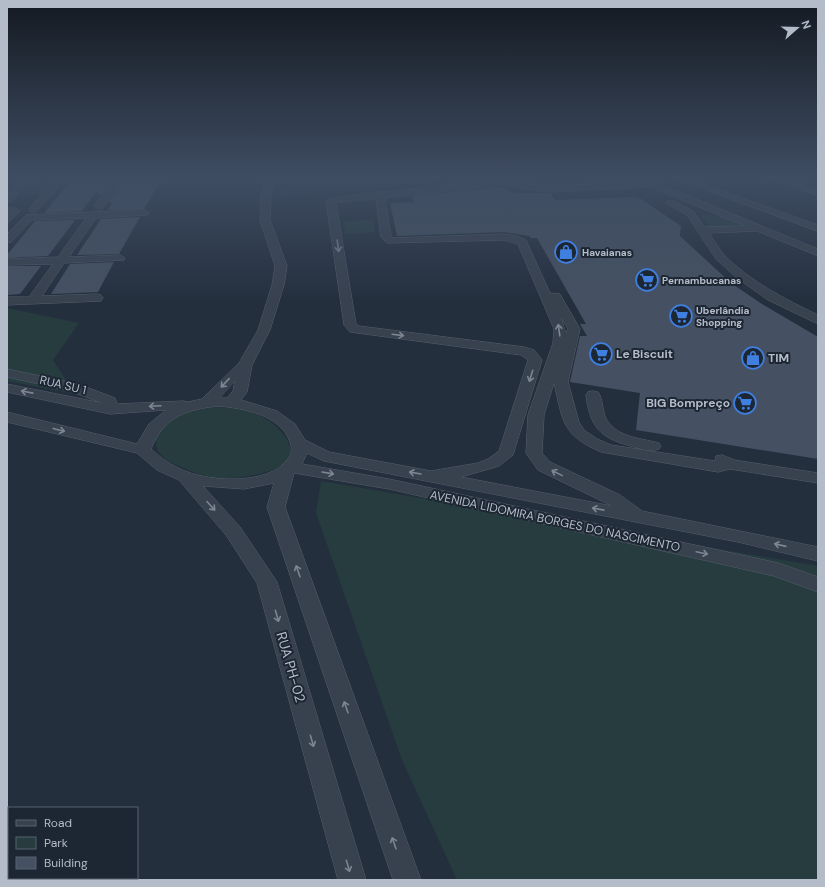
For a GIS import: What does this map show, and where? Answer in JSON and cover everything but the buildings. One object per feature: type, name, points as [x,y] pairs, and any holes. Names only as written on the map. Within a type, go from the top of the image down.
[{"type":"street","points":[[7,240],[27,218]]},
{"type":"street","points":[[33,300],[91,218]]},
{"type":"street","points":[[231,403],[240,392],[245,365],[264,330],[278,285],[280,266],[277,251],[265,218]]},
{"type":"street","points":[[334,218],[350,325],[355,329],[524,351],[555,357]]},
{"type":"street","points":[[383,218],[386,237],[389,240],[504,237],[517,239],[522,242],[560,329],[560,343],[536,415],[534,453],[544,466],[614,499],[646,518],[650,542]]},
{"type":"street","points":[[694,218],[720,257],[741,276],[772,297],[818,320]]},
{"type":"street","points":[[735,218],[818,253]]},
{"type":"street","points":[[791,218],[801,222],[816,223]]},
{"type":"street","points":[[804,218],[816,223]]},
{"type":"street","points":[[702,230],[758,228]]},
{"type":"street","points":[[7,262],[120,258]]},
{"type":"street","points":[[546,296],[556,297],[574,329],[561,382],[571,422],[578,433],[591,442],[607,449],[718,467],[730,464]]},
{"type":"street","points":[[7,302],[97,298]]},
{"type":"street","points":[[434,476],[487,465],[503,458],[507,452],[535,363],[535,360],[530,353]]},
{"type":"street","points":[[143,450],[147,437],[156,424],[172,412],[201,404],[245,365]]},
{"type":"street","name":"RUA SU 1","points":[[7,373],[94,392],[110,401],[110,408]]},
{"type":"street","points":[[7,388],[110,408],[231,403],[267,411],[284,421],[300,443],[300,452],[288,469],[276,507],[407,880]]},
{"type":"street","points":[[593,395],[597,418],[603,426],[612,434],[641,445],[716,456],[730,464],[818,478]]},
{"type":"street","points":[[7,417],[143,450],[161,466],[185,477],[216,484],[258,481],[288,469]]},
{"type":"street","name":"AVENIDA LIDOMIRA BORGES DO NASCIMENTO","points":[[300,443],[324,456],[646,518],[818,554]]},
{"type":"street","name":"AVENIDA LIDOMIRA BORGES DO NASCIMENTO","points":[[288,469],[389,484],[778,570],[818,585]]},
{"type":"street","name":"RUA PH-02","points":[[185,477],[233,531],[267,582],[352,880]]},
{"type":"green space","points":[[702,218],[730,218],[751,227],[711,228]]},
{"type":"green space","points":[[373,220],[375,232],[345,234],[344,221]]},
{"type":"green space","points":[[7,308],[79,323],[53,360],[75,394],[7,381]]},
{"type":"green space","points":[[218,407],[254,413],[270,421],[283,434],[290,447],[289,457],[282,464],[271,470],[258,474],[243,477],[219,478],[188,470],[169,461],[158,452],[156,437],[169,423],[191,411]]},
{"type":"green space","points":[[321,481],[818,566],[818,880],[457,880],[402,760],[316,513]]},
{"type":"place","name":"Havaianas","points":[[566,252]]},
{"type":"place","name":"Pernambucanas","points":[[647,280]]},
{"type":"place","name":"Uberlândia Shopping","points":[[681,316]]},
{"type":"place","name":"Le Biscuit","points":[[601,354]]},
{"type":"place","name":"TIM","points":[[753,358]]},
{"type":"place","name":"BIG Bompreço","points":[[745,403]]}]
